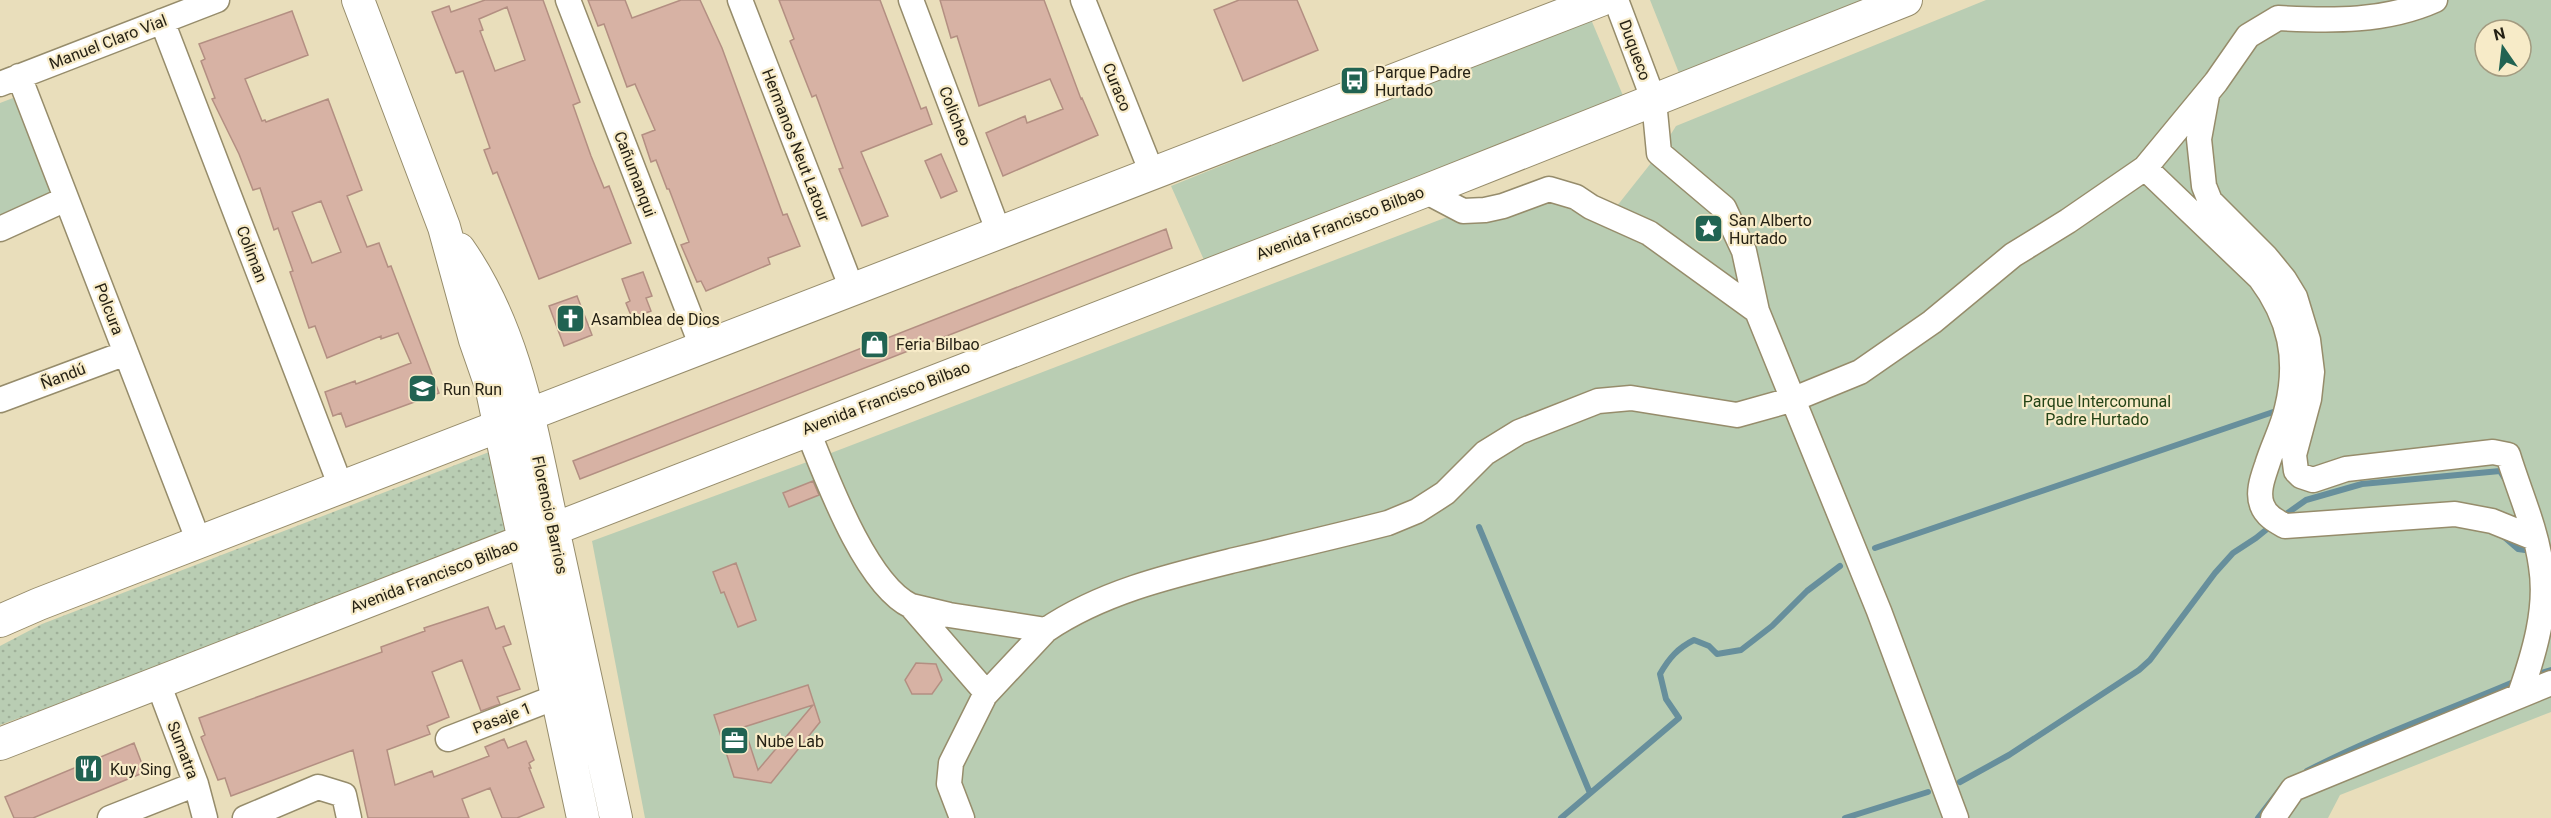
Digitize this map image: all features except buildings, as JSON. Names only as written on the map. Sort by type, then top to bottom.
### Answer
[{"type":"main road","name":"Florencio Barrios","points":[[358,0],[444,227],[481,283],[515,364],[515,420],[524,541],[556,697],[577,816]]},
{"type":"main road","points":[[0,621],[1601,0]]},
{"type":"main road","name":"Avenida Francisco Bilbao","points":[[0,744],[1425,190],[1906,0]]},
{"type":"main road","name":"Florencio Barrios","points":[[515,420],[553,529],[616,818]]},
{"type":"street","name":"Manuel Claro Vial","points":[[9,80],[217,0]]},
{"type":"street","name":"Cañumanqui","points":[[568,0],[702,347]]},
{"type":"street","name":"Hermanos Neut Latour","points":[[740,0],[852,289]]},
{"type":"street","name":"Colicheo","points":[[910,0],[999,232]]},
{"type":"street","name":"Curaco","points":[[1083,0],[1152,174]]},
{"type":"street","name":"Duqueco","points":[[1616,0],[1654,100],[1659,153],[1724,208],[1744,251],[1757,311],[1876,602],[1956,818]]},
{"type":"street","points":[[962,818],[949,784],[951,763],[985,695],[1046,630],[1071,613],[1170,577],[1398,519],[1417,511],[1445,493],[1485,453],[1519,432],[1598,401],[1631,398],[1737,415],[1794,399],[1868,368],[1932,322],[2013,255],[2068,221],[2145,168],[2208,92],[2248,36],[2272,20],[2278,18],[2354,20],[2413,8],[2435,0]]},
{"type":"street","name":"Coliman","points":[[162,21],[341,487]]},
{"type":"street","name":"Polcura","points":[[9,80],[66,200],[199,542]]},
{"type":"street","points":[[2208,92],[2199,139],[2204,186],[2210,201],[2284,279],[2295,297],[2308,340],[2313,372],[2309,399],[2294,454],[2296,471],[2301,476],[2313,480],[2346,469],[2401,461],[2493,452],[2508,455],[2542,567],[2541,606],[2536,644],[2524,683]]},
{"type":"street","points":[[2145,168],[2260,278],[2276,298],[2284,319],[2293,359],[2291,384],[2287,409],[2260,490],[2262,505],[2270,517],[2285,526],[2455,514],[2492,521],[2534,538]]},
{"type":"street","points":[[1425,190],[1463,212],[1503,206],[1549,189],[1576,197],[1591,207],[1649,233],[1757,311]]},
{"type":"street","points":[[0,229],[66,200]]},
{"type":"street","name":"Ñandú","points":[[0,400],[126,353]]},
{"type":"street","points":[[807,429],[837,501],[864,554],[901,601],[911,606],[949,615],[1046,630]]},
{"type":"street","points":[[911,606],[983,688],[985,695]]},
{"type":"street","name":"Sumatra","points":[[158,682],[196,784],[205,818]]},
{"type":"street","points":[[2279,814],[2293,789],[2524,683],[2551,683]]},
{"type":"street","name":"Pasaje 1","points":[[448,739],[556,697]]},
{"type":"street","points":[[110,818],[196,784]]},
{"type":"street","points":[[245,818],[318,787],[344,795],[349,818]]},
{"type":"green space","points":[[1650,0],[1876,0],[1681,78]]},
{"type":"green space","name":"Parque Intercomunal Padre Hurtado","points":[[1986,0],[2551,0],[2551,712],[2340,795],[2328,818],[645,818],[592,541],[818,458],[1455,214],[1549,197],[1609,216],[1659,153],[1676,126]]},
{"type":"green space","points":[[1590,17],[1624,98],[1204,260],[1171,186]]},
{"type":"green space","points":[[13,98],[56,196],[0,222],[0,103]]},
{"type":"green space","points":[[497,449],[514,527],[168,664],[0,725],[0,646],[42,624]]},
{"type":"waterway","points":[[1875,548],[2279,410]]},
{"type":"waterway","points":[[2282,517],[2306,500],[2362,484],[2500,471],[2505,479]]},
{"type":"waterway","points":[[1960,782],[2009,755],[2139,670],[2150,660],[2215,573],[2233,553],[2272,525]]},
{"type":"waterway","points":[[1479,527],[1590,793]]},
{"type":"waterway","points":[[2503,536],[2518,549],[2525,550]]},
{"type":"waterway","points":[[1561,818],[1679,718],[1666,699],[1660,674],[1670,658],[1694,640],[1709,646],[1717,654],[1741,650],[1772,626],[1807,591],[1840,566]]},
{"type":"waterway","points":[[2532,676],[2551,670]]},
{"type":"waterway","points":[[2307,771],[2358,746],[2516,681],[2516,679]]},
{"type":"waterway","points":[[2258,818],[2285,783]]},
{"type":"waterway","points":[[1845,818],[1928,792]]},
{"type":"place","name":"Parque Padre Hurtado","points":[[1354,81]]},
{"type":"place","name":"San Alberto Hurtado","points":[[1708,229]]},
{"type":"place","name":"Asamblea de Dios","points":[[570,319]]},
{"type":"place","name":"Feria Bilbao","points":[[875,344]]},
{"type":"place","name":"Run Run","points":[[422,389]]},
{"type":"place","name":"Nube Lab","points":[[735,741]]},
{"type":"place","name":"Kuy Sing","points":[[89,769]]}]
